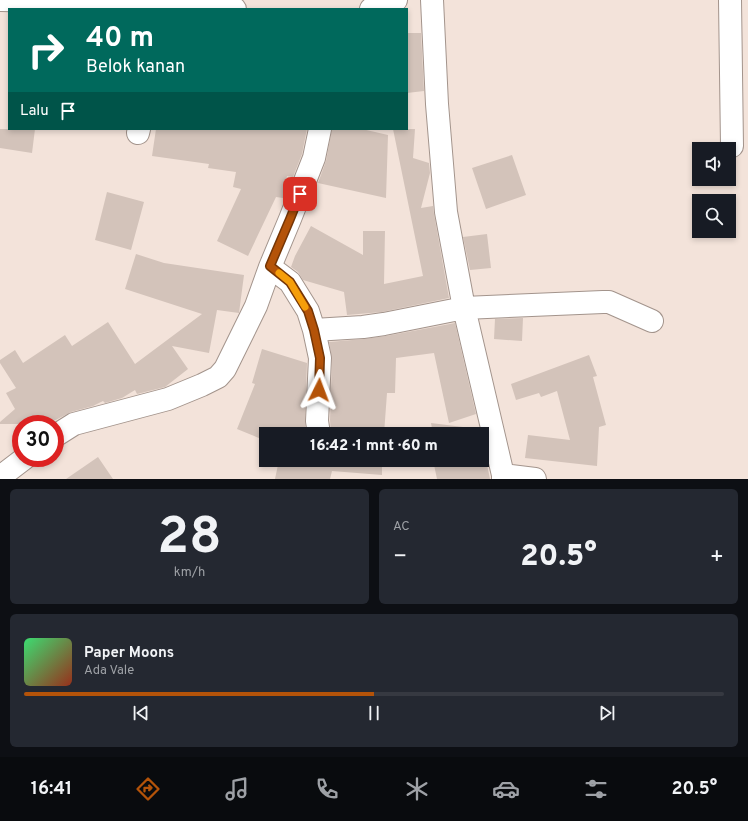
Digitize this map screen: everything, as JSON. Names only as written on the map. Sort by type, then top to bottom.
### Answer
[{"type":"street","points":[[1,0],[214,8]]},
{"type":"street","points":[[374,8],[396,0]]},
{"type":"street","points":[[432,0],[437,104],[446,212],[464,308],[503,477],[535,479]]},
{"type":"street","points":[[730,0],[732,142]]},
{"type":"street","points":[[64,430],[74,424],[168,398],[218,377],[225,368],[256,306],[270,266],[314,158],[320,130]]},
{"type":"street","points":[[270,266],[290,282],[308,311],[314,330],[320,358],[318,427]]},
{"type":"street","points":[[314,330],[384,324],[464,308],[606,302],[652,321]]},
{"type":"street","points":[[0,477],[13,467]]},
{"type":"building","points":[[408,33],[421,33],[424,91],[408,93]]},
{"type":"building","points":[[0,129],[35,130],[32,153],[0,148]]},
{"type":"building","points":[[415,129],[413,158],[429,163],[430,173],[421,208],[433,206],[449,298],[382,312],[347,315],[344,292],[303,280],[298,272],[291,267],[295,256],[311,226],[363,255],[363,231],[385,231],[384,284],[423,276],[393,130]]},
{"type":"building","points":[[156,130],[307,130],[302,154],[293,177],[287,176],[283,198],[276,197],[248,256],[217,241],[241,189],[233,187],[236,172],[208,168],[209,164],[152,156]]},
{"type":"building","points":[[332,130],[366,130],[388,135],[386,198],[318,183],[326,161]]},
{"type":"building","points":[[512,155],[526,195],[486,209],[472,168]]},
{"type":"building","points":[[107,192],[144,202],[131,250],[95,240]]},
{"type":"building","points":[[487,234],[491,268],[470,270],[463,237]]},
{"type":"building","points":[[136,254],[164,263],[244,275],[239,313],[217,310],[209,353],[172,346],[188,369],[165,387],[137,394],[135,390],[122,398],[105,403],[103,401],[64,416],[12,415],[12,424],[0,424],[0,422],[15,409],[6,393],[16,388],[0,363],[0,360],[15,350],[23,363],[65,335],[72,346],[108,322],[135,364],[202,314],[125,289]]},
{"type":"building","points":[[523,318],[522,341],[494,339],[495,319]]},
{"type":"building","points":[[455,323],[476,414],[449,423],[434,353],[396,358],[395,393],[387,393],[385,427],[330,427],[332,359],[329,342],[386,336]]},
{"type":"building","points":[[262,349],[307,363],[306,427],[259,427],[259,438],[237,429],[255,384],[252,383]]},
{"type":"building","points":[[589,355],[597,376],[593,377],[606,425],[599,427],[597,466],[525,458],[528,435],[570,440],[557,391],[541,397],[539,393],[516,400],[511,384]]},
{"type":"building","points":[[431,423],[463,427],[432,427]]},
{"type":"building","points":[[98,457],[113,479],[66,479]]},
{"type":"building","points":[[278,467],[382,467],[382,475],[332,471],[330,479],[275,479]]},
{"type":"building","points":[[434,467],[488,467],[490,479],[437,479]]},
{"type":"slow traffic","points":[[279,273],[290,282],[305,307]]},
{"type":"route","points":[[300,194],[270,266],[290,282],[308,311],[320,358],[319,390]]}]
